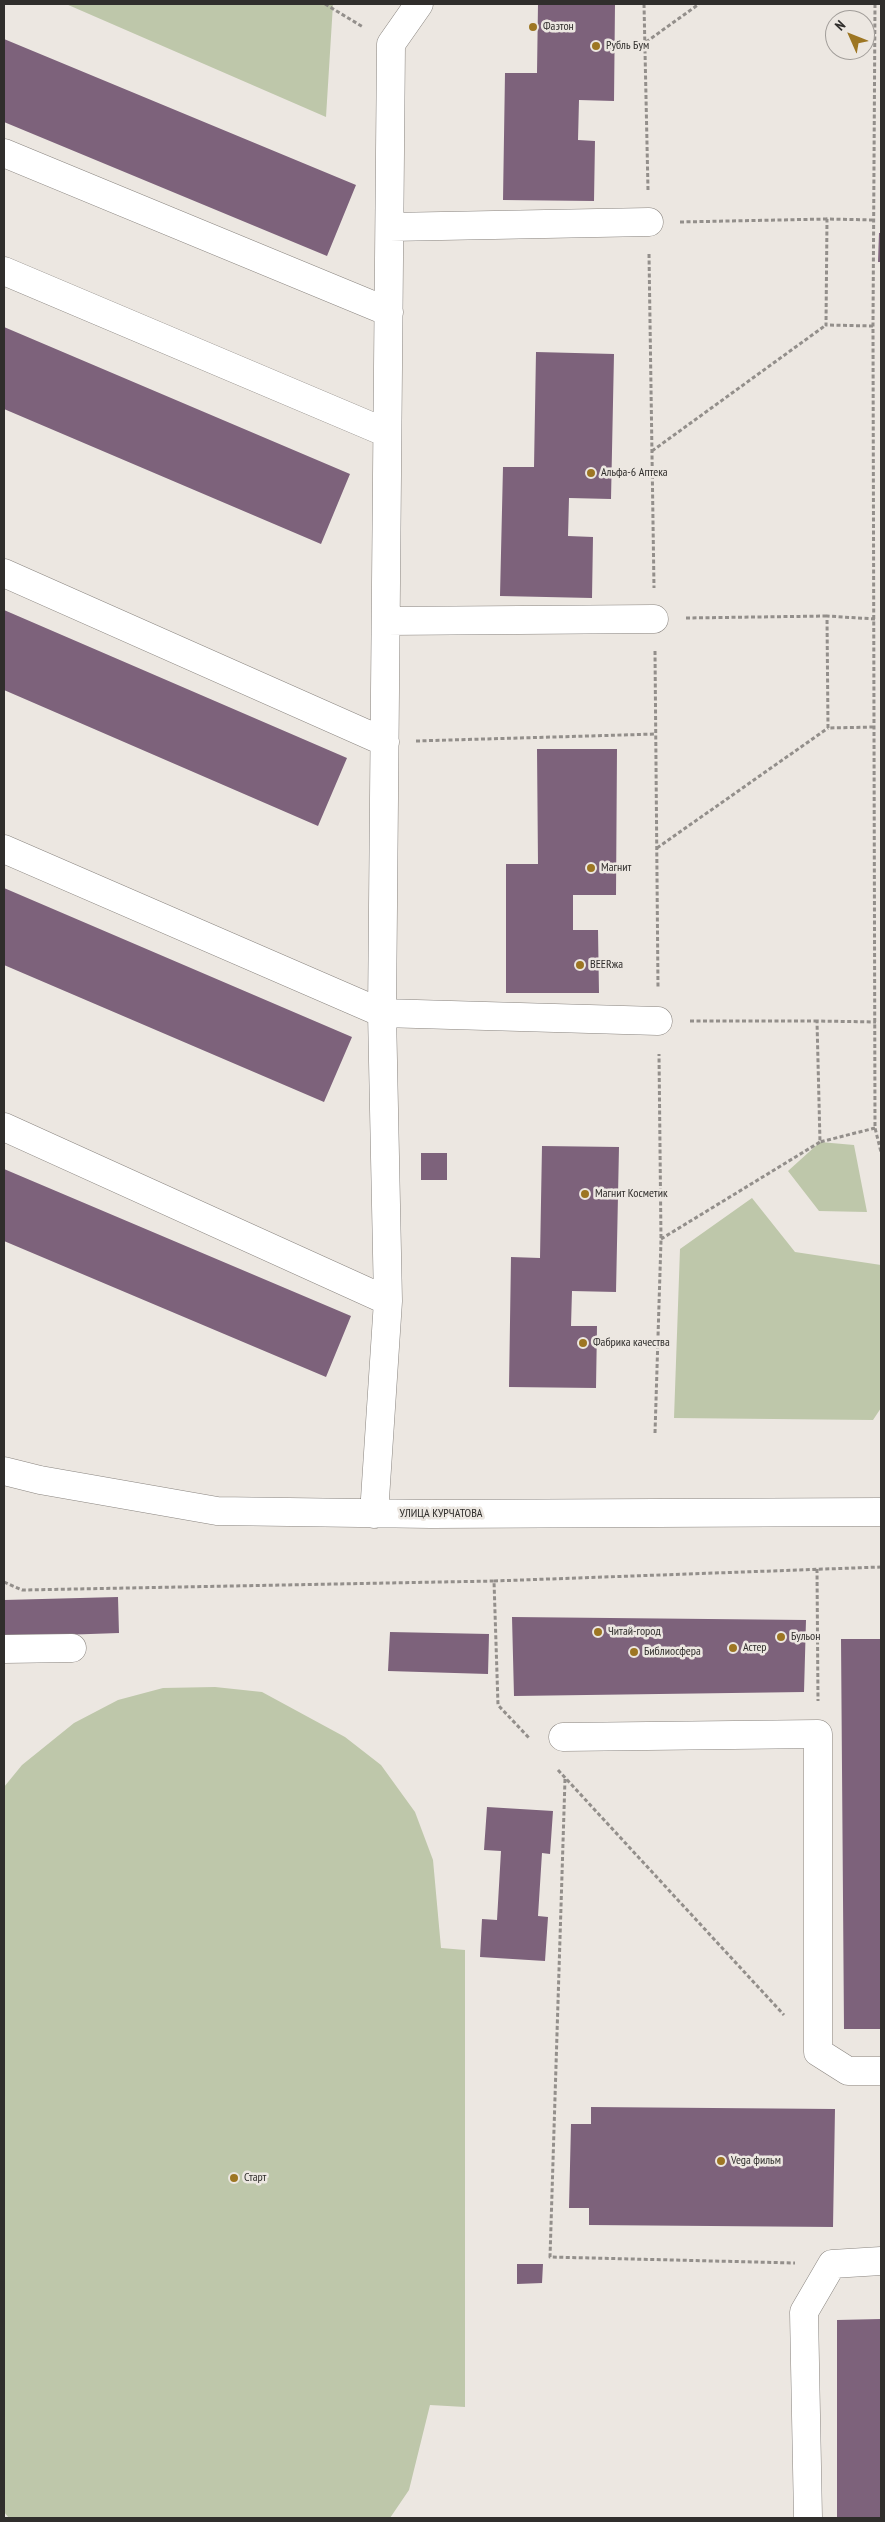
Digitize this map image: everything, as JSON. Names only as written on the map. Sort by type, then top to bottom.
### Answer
[{"type":"street","points":[[374,1514],[388,1301],[382,1013],[391,44],[419,4]]},
{"type":"street","points":[[4,153],[388,312]]},
{"type":"street","points":[[390,227],[649,222]]},
{"type":"street","points":[[4,271],[387,433]]},
{"type":"street","points":[[4,573],[385,742]]},
{"type":"street","points":[[386,621],[654,619]]},
{"type":"street","points":[[4,849],[382,1013],[658,1021]]},
{"type":"street","points":[[4,1127],[388,1301]]},
{"type":"street","name":"УЛИЦА КУРЧАТОВА","points":[[4,1471],[40,1480],[217,1511],[374,1514],[881,1512]]},
{"type":"street","points":[[4,1649],[72,1648]]},
{"type":"street","points":[[563,1737],[818,1734],[818,2052],[848,2071],[881,2071]]},
{"type":"street","points":[[808,2518],[804,2312],[832,2264],[881,2261]]},
{"type":"path","points":[[325,4],[391,44]]},
{"type":"path","points":[[644,4],[649,222],[661,1240],[655,1433]]},
{"type":"path","points":[[646,42],[699,4]]},
{"type":"path","points":[[875,4],[873,326],[875,1128],[881,1152]]},
{"type":"path","points":[[826,326],[827,219]]},
{"type":"path","points":[[649,222],[874,220]]},
{"type":"path","points":[[652,451],[826,326],[873,326]]},
{"type":"path","points":[[654,619],[828,616],[875,619]]},
{"type":"path","points":[[828,616],[828,728]]},
{"type":"path","points":[[657,848],[828,728],[875,727]]},
{"type":"path","points":[[385,742],[656,734]]},
{"type":"path","points":[[658,1021],[876,1022]]},
{"type":"path","points":[[817,1021],[820,1142]]},
{"type":"path","points":[[661,1240],[820,1142],[875,1128]]},
{"type":"path","points":[[4,1582],[22,1590],[494,1581],[881,1567]]},
{"type":"path","points":[[817,1569],[818,1734]]},
{"type":"path","points":[[494,1581],[498,1706],[532,1742]]},
{"type":"path","points":[[552,1763],[785,2016]]},
{"type":"path","points":[[565,1778],[550,2258],[832,2264]]},
{"type":"green space","points":[[66,4],[333,4],[326,117]]},
{"type":"green space","points":[[820,1142],[854,1145],[867,1212],[819,1211],[788,1171]]},
{"type":"green space","points":[[752,1198],[795,1252],[881,1265],[881,1408],[873,1420],[674,1418],[680,1249]]},
{"type":"green space","name":"Старт","points":[[215,1687],[262,1692],[345,1737],[381,1765],[415,1812],[433,1860],[441,1948],[465,1950],[465,2407],[430,2405],[409,2490],[390,2518],[9,2518],[4,2512],[4,1787],[22,1765],[74,1723],[118,1700],[163,1688]]},
{"type":"building","points":[[538,4],[615,4],[614,101],[579,100],[578,140],[595,141],[594,201],[503,200],[505,73],[537,73]]},
{"type":"building","points":[[4,39],[356,185],[327,256],[4,122]]},
{"type":"building","points":[[879,233],[881,233],[881,262],[878,262]]},
{"type":"building","points":[[4,327],[350,474],[321,544],[4,409]]},
{"type":"building","points":[[536,352],[614,354],[611,499],[569,498],[568,536],[593,537],[592,598],[500,596],[503,467],[534,467]]},
{"type":"building","points":[[4,610],[347,758],[318,826],[4,690]]},
{"type":"building","points":[[537,749],[617,749],[616,895],[573,895],[573,930],[598,930],[599,993],[506,993],[506,864],[538,864]]},
{"type":"building","points":[[4,888],[352,1037],[324,1102],[4,965]]},
{"type":"building","points":[[542,1146],[619,1147],[616,1292],[572,1291],[571,1326],[597,1326],[596,1388],[509,1387],[511,1257],[540,1258]]},
{"type":"building","points":[[421,1153],[447,1153],[447,1180],[421,1180]]},
{"type":"building","points":[[4,1169],[351,1316],[326,1377],[4,1241]]},
{"type":"building","points":[[118,1597],[119,1633],[4,1637],[4,1600]]},
{"type":"building","points":[[512,1617],[806,1620],[804,1692],[514,1696]]},
{"type":"building","points":[[390,1632],[489,1634],[488,1674],[388,1671]]},
{"type":"building","points":[[841,1639],[881,1639],[881,2029],[844,2029]]},
{"type":"building","points":[[487,1807],[553,1811],[550,1854],[542,1853],[538,1916],[548,1917],[545,1961],[480,1957],[482,1919],[497,1920],[501,1851],[484,1850]]},
{"type":"building","points":[[591,2107],[835,2109],[833,2227],[589,2225],[589,2208],[569,2208],[571,2124],[591,2124]]},
{"type":"building","points":[[517,2264],[543,2264],[542,2283],[517,2284]]},
{"type":"building","points":[[881,2319],[881,2518],[837,2518],[837,2320]]},
{"type":"place","name":"Фаэтон","points":[[533,27]]},
{"type":"place","name":"Рубль Бум","points":[[596,46]]},
{"type":"place","name":"Альфа-6 Аптека","points":[[591,473]]},
{"type":"place","name":"Магнит","points":[[591,868]]},
{"type":"place","name":"BEERжа","points":[[580,965]]},
{"type":"place","name":"Магнит Косметик","points":[[585,1194]]},
{"type":"place","name":"Фабрика качества","points":[[583,1343]]},
{"type":"place","name":"Читай-город","points":[[598,1632]]},
{"type":"place","name":"Бульон","points":[[781,1637]]},
{"type":"place","name":"Астер","points":[[733,1648]]},
{"type":"place","name":"Библиосфера","points":[[634,1652]]},
{"type":"place","name":"Vega фильм","points":[[721,2161]]},
{"type":"place","name":"Старт","points":[[234,2178]]}]
